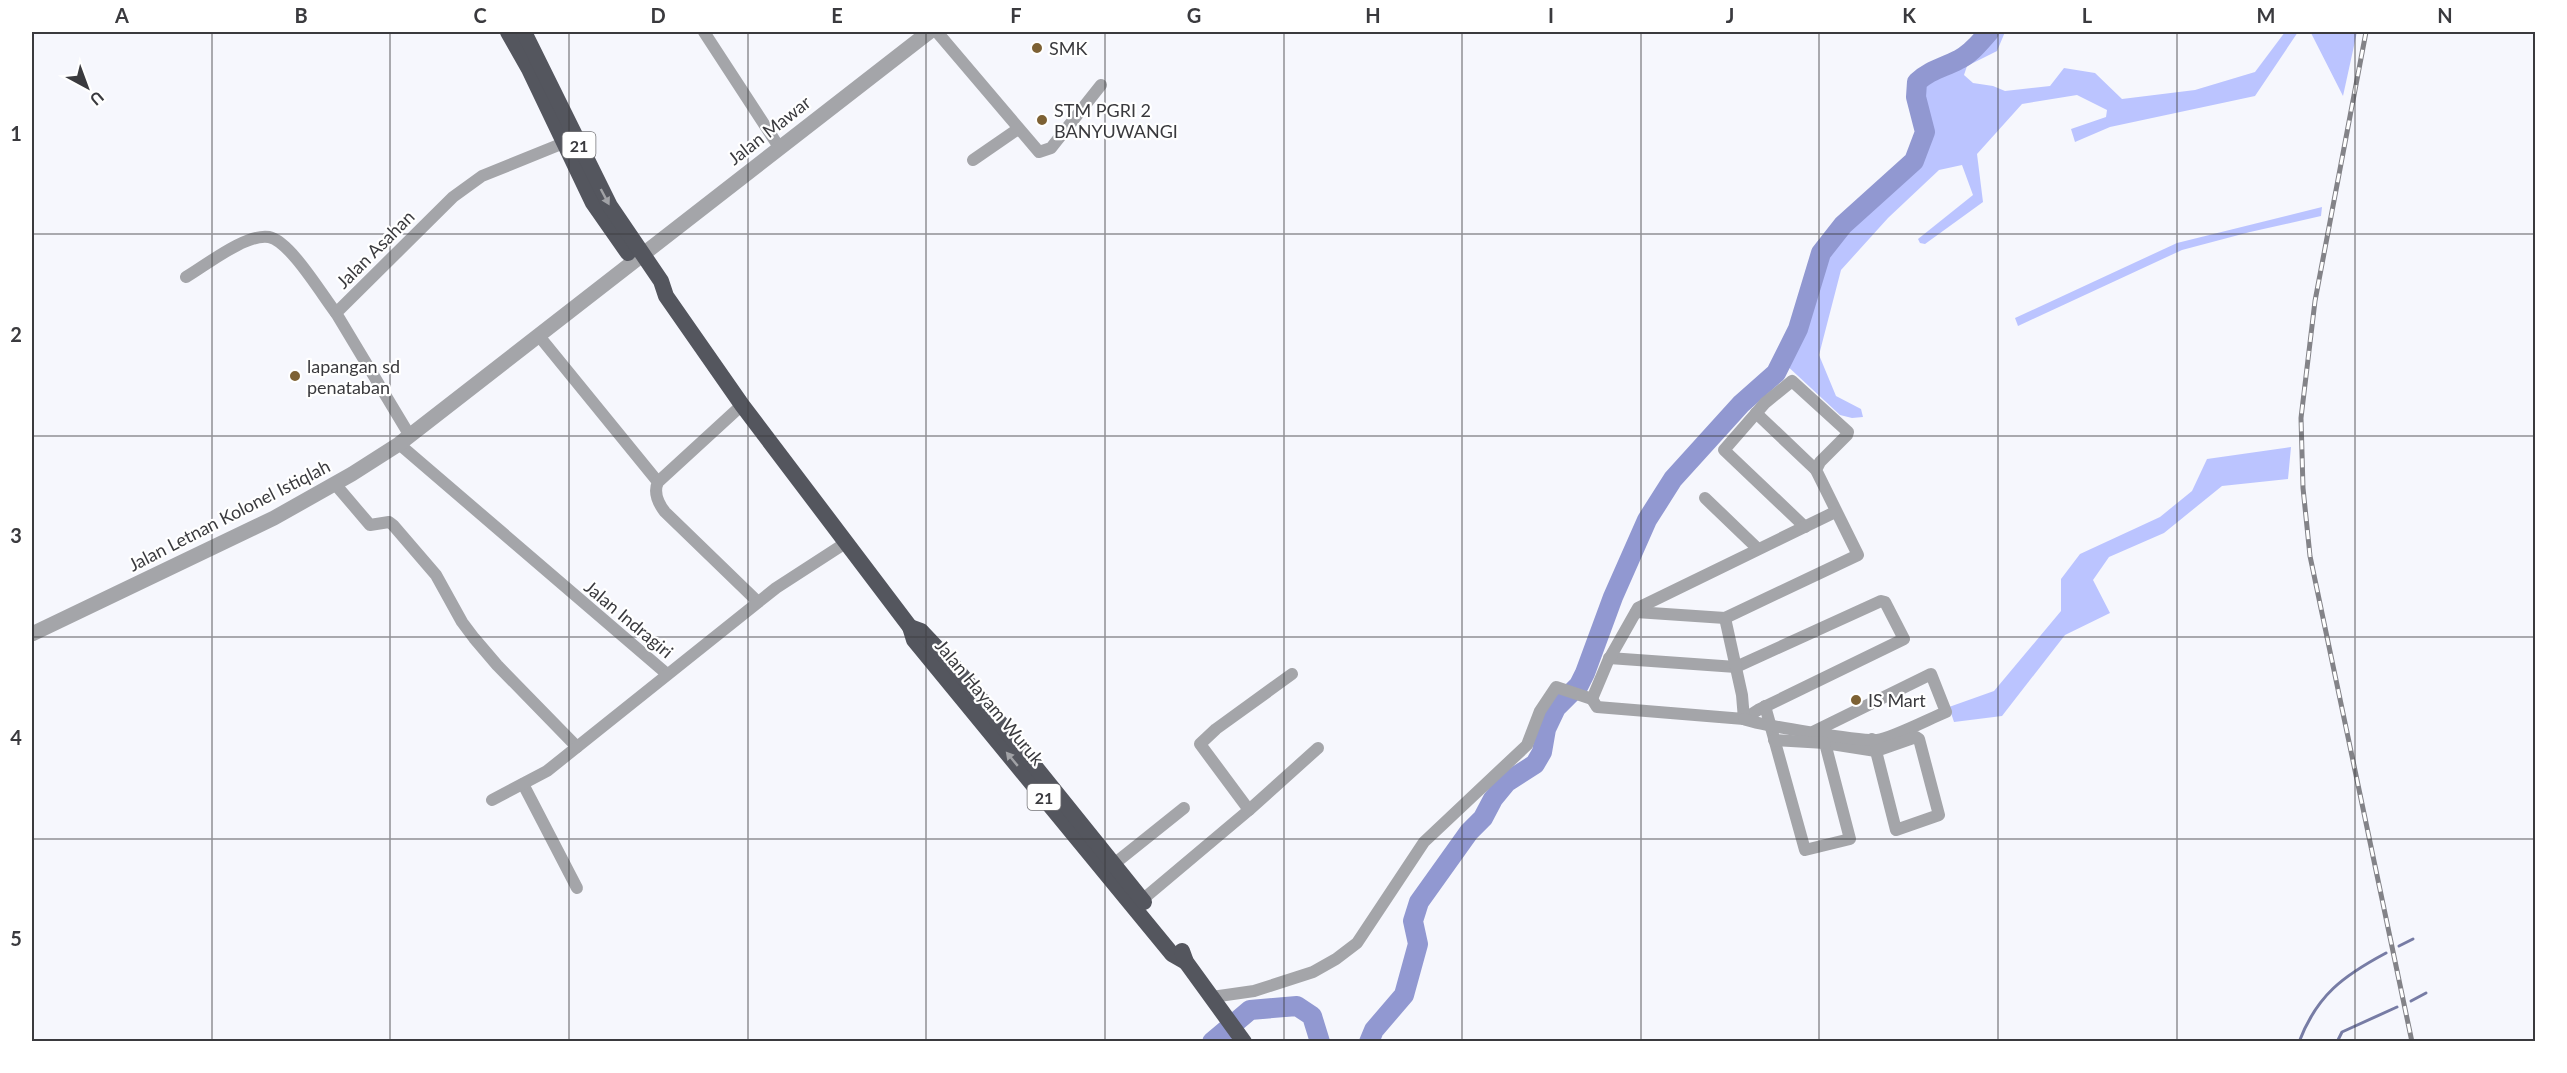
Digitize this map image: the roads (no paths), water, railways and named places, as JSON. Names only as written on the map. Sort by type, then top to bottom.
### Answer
[{"type":"highway","name":"21","points":[[508,32],[638,257]]},
{"type":"highway","name":"21","points":[[524,32],[570,141],[593,203],[617,239],[638,257]]},
{"type":"highway","name":"Jalan Hayam Wuruk","points":[[638,257],[661,280],[666,296],[742,405],[910,627],[914,640],[927,657],[1172,954],[1186,962]]},
{"type":"highway","name":"Jalan Hayam Wuruk","points":[[910,627],[921,631],[955,667],[1114,864],[1179,947],[1186,962],[1244,1041]]},
{"type":"street","points":[[704,32],[779,147]]},
{"type":"street","name":"Jalan Mawar","points":[[638,257],[929,32]]},
{"type":"street","points":[[937,32],[1037,150],[1045,152],[1051,148],[1101,85]]},
{"type":"street","points":[[973,160],[1018,129]]},
{"type":"street","name":"Jalan Asahan","points":[[404,440],[336,313],[453,197],[482,176],[570,141]]},
{"type":"street","points":[[186,277],[253,238],[268,237],[278,241],[291,253],[336,313]]},
{"type":"street","name":"Jalan Letnan Kolonel Istiqlah","points":[[32,634],[274,518],[335,484],[404,440],[638,257]]},
{"type":"street","points":[[539,336],[656,486],[659,503],[758,602]]},
{"type":"street","points":[[1805,527],[1724,450],[1765,403],[1793,381],[1848,432],[1820,462],[1816,470]]},
{"type":"street","points":[[656,486],[742,405]]},
{"type":"street","points":[[1636,612],[1725,618],[1858,555],[1816,470],[1756,412]]},
{"type":"street","name":"Jalan Indragiri","points":[[404,440],[667,674],[776,588],[847,542]]},
{"type":"street","points":[[335,484],[370,525],[374,527],[387,522],[393,525],[436,575],[462,622],[497,666],[577,747]]},
{"type":"street","points":[[1705,498],[1757,548]]},
{"type":"street","points":[[1587,697],[1638,608],[1757,548],[1835,512]]},
{"type":"street","points":[[1610,658],[1736,667],[1881,601],[1885,602],[1904,639],[1765,706],[1744,719]]},
{"type":"street","points":[[1725,618],[1744,719]]},
{"type":"street","points":[[492,800],[547,771],[667,674]]},
{"type":"street","points":[[1249,810],[1200,744],[1216,729],[1292,674]]},
{"type":"street","points":[[1216,1002],[1313,972],[1336,959],[1357,943],[1424,843],[1527,745],[1540,711],[1556,687],[1587,697],[1598,707],[1744,719],[1874,745],[1884,738],[1946,712],[1931,674],[1813,732]]},
{"type":"street","points":[[1765,706],[1805,850],[1850,839],[1825,743]]},
{"type":"street","points":[[1774,740],[1874,745],[1918,738],[1939,815],[1896,830],[1874,745]]},
{"type":"street","points":[[1142,900],[1249,810],[1318,748]]},
{"type":"street","points":[[523,784],[577,888]]},
{"type":"street","points":[[1114,864],[1184,808]]},
{"type":"waterway","points":[[1369,1042],[1374,1030],[1404,995],[1418,944],[1413,921],[1419,902],[1469,832],[1483,818],[1493,799],[1507,782],[1535,764],[1542,752],[1546,729],[1556,708],[1579,685],[1585,673],[1613,597],[1647,520],[1673,479],[1741,404],[1776,373],[1798,329],[1821,253],[1843,225],[1914,161],[1925,132],[1916,97],[1917,82],[1931,72],[1967,54],[1989,32]]},
{"type":"waterway","points":[[2399,946],[2413,939]]},
{"type":"waterway","points":[[2299,1042],[2314,1012],[2333,988],[2386,953]]},
{"type":"waterway","points":[[2411,1001],[2426,993]]},
{"type":"waterway","points":[[1212,1042],[1250,1010],[1297,1006],[1312,1016],[1320,1042]]},
{"type":"waterway","points":[[2337,1042],[2342,1032],[2397,1007]]},
{"type":"railway","points":[[2366,32],[2315,301],[2301,418],[2303,488],[2310,556],[2412,1042]]},
{"type":"place","name":"SMK","points":[[1037,48]]},
{"type":"place","name":"STM PGRI 2 BANYUWANGI","points":[[1042,120]]},
{"type":"place","name":"lapangan sd penataban","points":[[295,376]]},
{"type":"place","name":"IS Mart","points":[[1856,700]]}]
